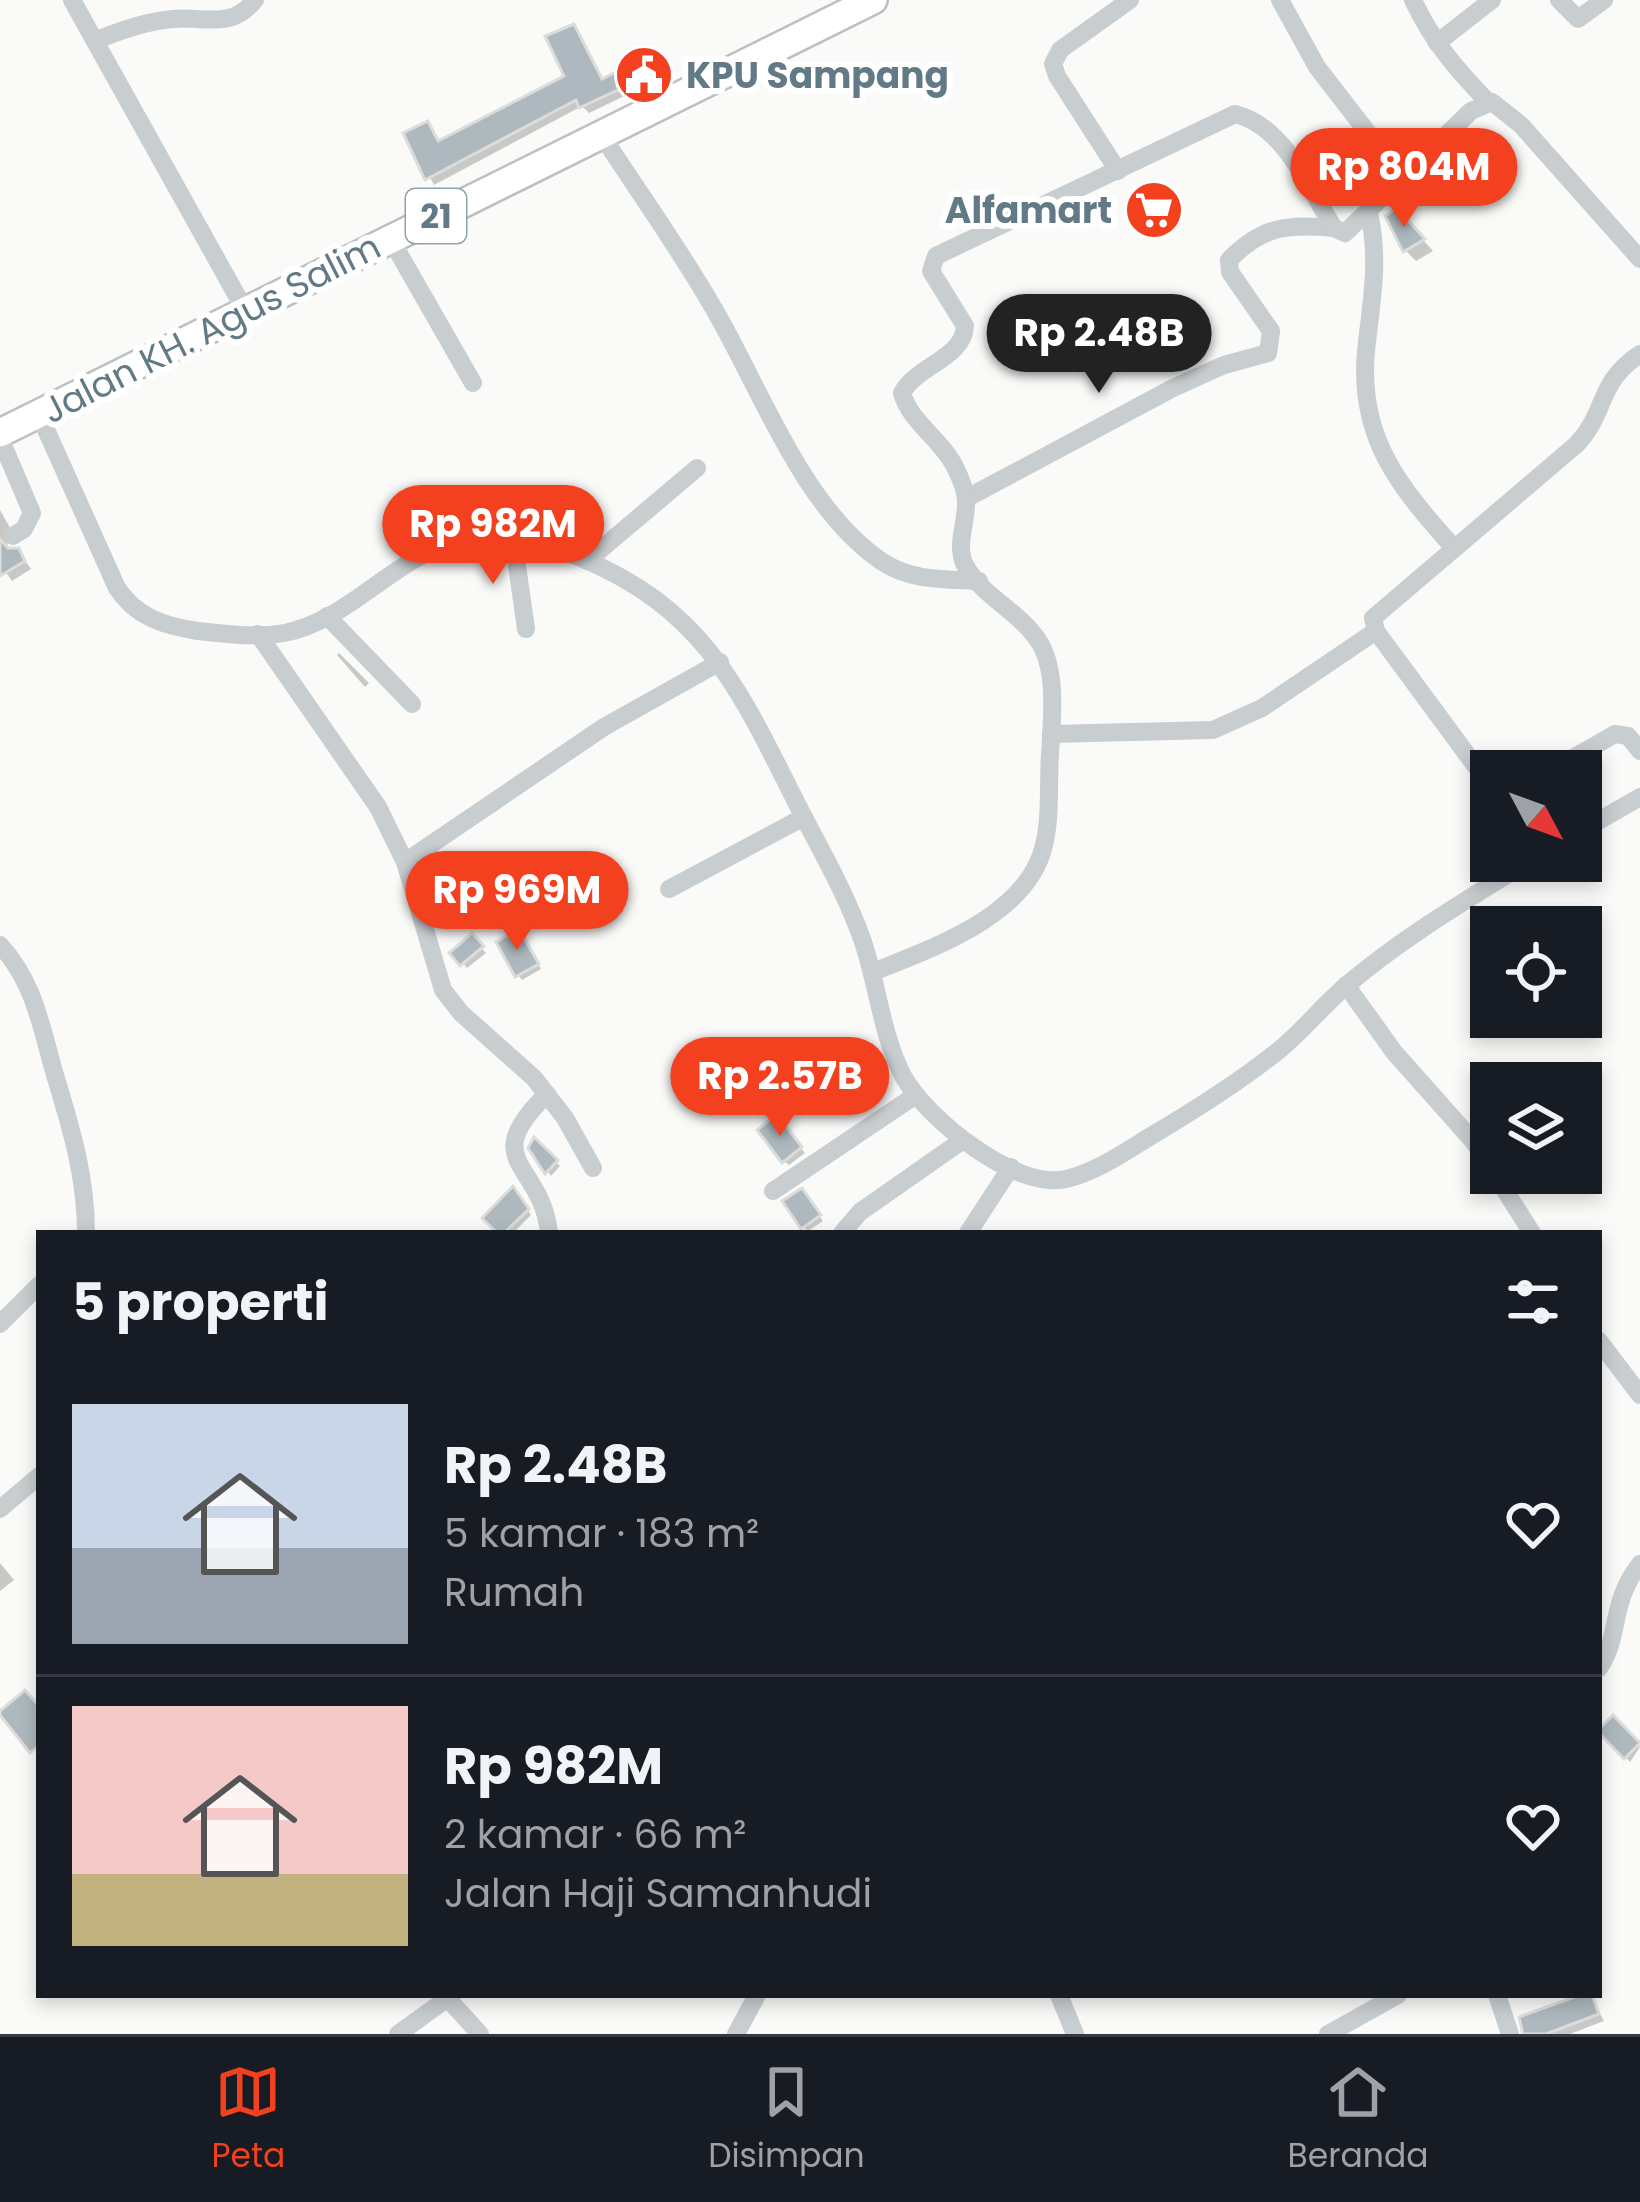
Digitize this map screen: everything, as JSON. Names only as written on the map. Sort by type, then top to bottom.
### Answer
[{"type":"highway","name":"Jalan KH. Agus Salim","points":[[0,435],[873,0]]},
{"type":"street","points":[[73,0],[246,312]]},
{"type":"street","points":[[96,40],[171,19],[226,22],[255,0]]},
{"type":"street","points":[[1118,171],[1054,64],[1060,50],[1130,0]]},
{"type":"street","points":[[1280,0],[1318,67],[1402,177]]},
{"type":"street","points":[[1414,0],[1436,44],[1488,102],[1521,125],[1640,259]]},
{"type":"street","points":[[1436,44],[1492,0]]},
{"type":"street","points":[[1559,0],[1578,20],[1604,0]]},
{"type":"street","points":[[967,498],[1173,388],[1224,365],[1268,353],[1271,331],[1230,272],[1229,260],[1251,242],[1285,225],[1345,233],[1471,111],[1488,102]]},
{"type":"street","points":[[873,972],[987,921],[1030,874],[1046,838],[1051,734],[1049,674],[1042,647],[1018,615],[965,566],[967,498],[950,458],[904,402],[902,393],[910,380],[960,344],[965,333],[933,275],[931,262],[940,253],[1228,115],[1244,116],[1279,141],[1334,228]]},
{"type":"street","points":[[603,137],[716,313],[782,437],[835,516],[862,547],[904,574],[979,581]]},
{"type":"street","points":[[1369,213],[1376,242],[1366,355],[1370,422],[1392,473],[1454,547]]},
{"type":"street","points":[[390,238],[472,382]]},
{"type":"street","points":[[1470,759],[1376,631],[1377,611],[1577,444],[1615,373],[1640,354]]},
{"type":"street","points":[[39,414],[100,553],[129,606],[144,616],[189,629],[281,633],[327,616],[412,559],[481,536],[513,537],[587,561],[669,609],[720,662],[754,717],[846,898],[873,972],[885,1032],[916,1095],[963,1140],[1011,1167],[1054,1180],[1068,1179],[1118,1156],[1244,1076],[1282,1047],[1346,985],[1495,882]]},
{"type":"street","points":[[0,435],[32,513],[14,536]]},
{"type":"street","points":[[587,561],[697,468]]},
{"type":"street","points":[[513,537],[526,629]]},
{"type":"street","points":[[327,616],[412,704]]},
{"type":"street","points":[[1051,734],[1213,730],[1262,708],[1376,631]]},
{"type":"street","points":[[257,634],[378,807],[405,862],[443,990],[547,1094],[593,1168]]},
{"type":"street","points":[[405,862],[604,727],[720,662]]},
{"type":"street","points":[[1587,750],[1615,734],[1628,736],[1640,751]]},
{"type":"street","points":[[1602,819],[1640,797]]},
{"type":"street","points":[[669,889],[804,818]]},
{"type":"street","points":[[0,945],[26,980],[44,1021],[82,1170],[86,1230]]},
{"type":"street","points":[[1346,985],[1394,1052],[1470,1138]]},
{"type":"street","points":[[547,1094],[516,1129],[512,1144],[513,1155],[541,1198],[548,1230]]},
{"type":"street","points":[[773,1191],[916,1095]]},
{"type":"street","points":[[845,1230],[860,1212],[963,1140]]},
{"type":"street","points":[[970,1230],[1011,1167]]},
{"type":"street","points":[[1507,1194],[1530,1230]]},
{"type":"street","points":[[0,1324],[36,1288]]},
{"type":"street","points":[[1602,1345],[1640,1395]]},
{"type":"street","points":[[0,1509],[36,1479]]},
{"type":"street","points":[[1602,1662],[1623,1588],[1640,1564]]},
{"type":"street","points":[[398,2034],[450,1998]]},
{"type":"street","points":[[452,1998],[480,2034]]},
{"type":"street","points":[[736,2034],[755,1998]]},
{"type":"street","points":[[1060,1998],[1075,2034]]},
{"type":"street","points":[[1328,2034],[1393,1998]]},
{"type":"street","points":[[1498,1998],[1510,2034]]},
{"type":"building","points":[[574,24],[602,79],[649,55],[663,83],[639,95],[633,83],[579,108],[576,100],[425,180],[403,133],[428,121],[438,141],[564,76],[545,36]]},
{"type":"building","points":[[1397,208],[1425,239],[1403,252],[1385,216]]},
{"type":"building","points":[[0,539],[8,548],[19,548],[25,561],[0,576]]},
{"type":"building","points":[[519,929],[539,964],[515,977],[496,942]]},
{"type":"building","points":[[472,933],[484,946],[460,966],[449,953]]},
{"type":"building","points":[[777,1114],[802,1147],[782,1163],[757,1130]]},
{"type":"building","points":[[534,1137],[558,1160],[545,1174],[528,1148]]},
{"type":"building","points":[[513,1186],[529,1209],[507,1230],[494,1230],[482,1218]]},
{"type":"building","points":[[802,1188],[821,1215],[801,1229],[782,1201]]},
{"type":"building","points":[[25,1690],[36,1703],[36,1748],[30,1753],[0,1711]]},
{"type":"building","points":[[1613,1715],[1640,1743],[1624,1759],[1602,1736],[1602,1726]]},
{"type":"building","points":[[1572,1998],[1593,1998],[1599,2014],[1546,2034],[1523,2034],[1519,2017]]},
{"type":"place","name":"KPU Sampang","points":[[644,75]]},
{"type":"place","name":"Alfamart","points":[[1154,210]]}]
